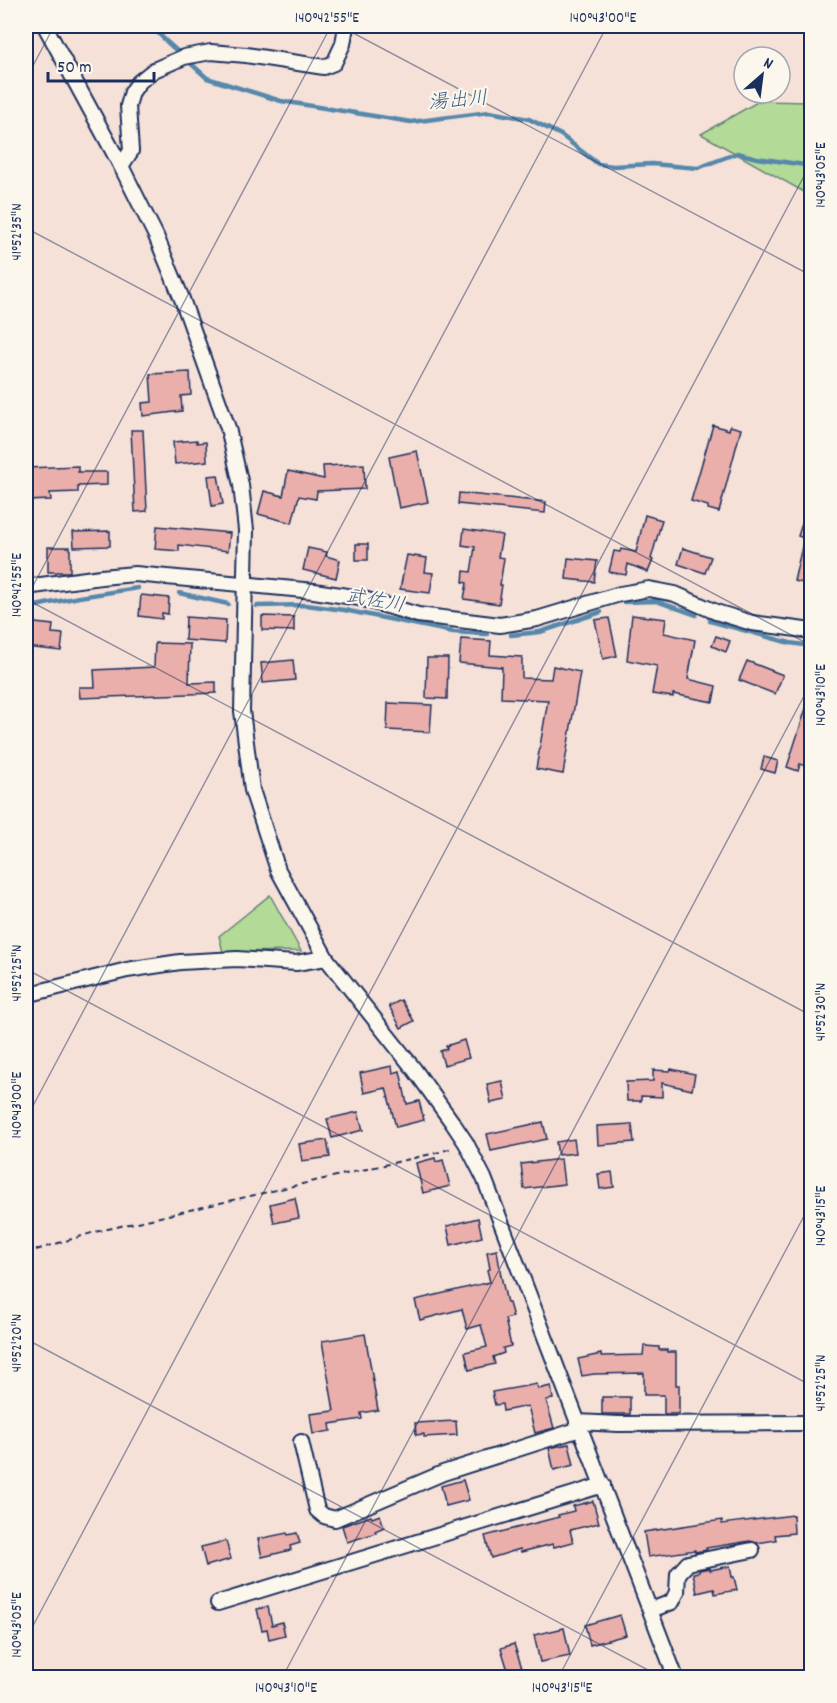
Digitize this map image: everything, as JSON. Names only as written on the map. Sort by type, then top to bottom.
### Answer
[{"type":"street","points":[[45,26],[156,236],[182,299],[228,428],[241,485],[246,530],[242,711],[252,790],[278,870],[326,958],[414,1069],[466,1143],[484,1178],[676,1677]]},
{"type":"street","points":[[121,166],[131,151],[128,106],[132,92],[139,82],[154,70],[184,57],[211,52],[324,67],[334,63],[344,44],[346,26]]},
{"type":"street","points":[[26,587],[135,574],[314,591],[418,615],[500,625],[537,619],[620,594],[649,589],[675,594],[716,612],[752,623],[812,631]]},
{"type":"street","points":[[26,995],[127,970],[180,962],[237,959],[296,963],[326,958]]},
{"type":"street","points":[[301,1442],[318,1510],[324,1516],[335,1519],[443,1473],[579,1425],[812,1423]]},
{"type":"street","points":[[218,1603],[603,1485]]},
{"type":"street","points":[[651,1610],[672,1602],[677,1592],[678,1574],[688,1563],[752,1550]]},
{"type":"path","points":[[26,1253],[95,1232],[418,1158],[466,1143]]},
{"type":"green space","points":[[792,102],[811,102],[811,196],[701,134],[752,105],[792,105]]},
{"type":"green space","points":[[270,895],[301,951],[223,952],[219,936]]},
{"type":"building","points":[[190,372],[191,395],[181,396],[182,411],[143,416],[142,403],[152,402],[150,374]]},
{"type":"building","points":[[713,425],[729,430],[730,426],[741,429],[719,512],[691,501]]},
{"type":"building","points":[[131,430],[143,430],[147,511],[135,512]]},
{"type":"building","points":[[197,440],[197,443],[206,442],[207,461],[175,464],[173,442]]},
{"type":"building","points":[[417,451],[428,502],[399,508],[389,457]]},
{"type":"building","points":[[364,464],[365,489],[317,491],[316,499],[299,496],[292,523],[258,514],[264,491],[283,496],[288,471],[324,479],[323,466]]},
{"type":"building","points":[[78,466],[78,472],[107,472],[107,485],[78,486],[78,492],[50,493],[51,500],[26,501],[26,468]]},
{"type":"building","points":[[218,475],[223,504],[212,506],[208,476]]},
{"type":"building","points":[[459,493],[546,502],[545,513],[458,504]]},
{"type":"building","points":[[809,502],[812,503],[812,585],[794,581],[804,538],[798,536]]},
{"type":"building","points":[[645,515],[662,520],[648,572],[628,564],[626,575],[609,572],[614,551],[620,552],[621,549],[636,552]]},
{"type":"building","points":[[157,526],[230,533],[228,551],[179,545],[179,551],[155,549]]},
{"type":"building","points":[[464,529],[502,535],[498,557],[504,558],[499,604],[464,599],[467,583],[463,582],[464,571],[471,572],[475,547],[462,545]]},
{"type":"building","points":[[110,531],[110,546],[74,547],[73,532]]},
{"type":"building","points":[[356,544],[368,544],[368,560],[356,560]]},
{"type":"building","points":[[48,547],[70,547],[70,572],[48,572]]},
{"type":"building","points":[[308,548],[327,552],[326,556],[340,560],[336,578],[303,570]]},
{"type":"building","points":[[683,548],[711,557],[705,573],[678,564]]},
{"type":"building","points":[[407,555],[427,558],[425,572],[433,573],[430,593],[400,589]]},
{"type":"building","points":[[568,558],[597,561],[594,582],[566,579]]},
{"type":"building","points":[[141,595],[169,598],[168,614],[162,613],[162,619],[139,616]]},
{"type":"building","points":[[632,615],[666,619],[664,633],[695,640],[688,679],[716,686],[713,702],[673,694],[673,697],[652,694],[657,666],[627,660]]},
{"type":"building","points":[[262,616],[294,617],[294,631],[262,630]]},
{"type":"building","points":[[186,617],[226,620],[225,643],[185,640]]},
{"type":"building","points":[[609,618],[617,656],[603,659],[595,620]]},
{"type":"building","points":[[26,622],[53,625],[52,633],[63,634],[61,651],[26,647]]},
{"type":"building","points":[[716,636],[730,641],[726,652],[712,646]]},
{"type":"building","points":[[461,639],[491,641],[490,655],[522,657],[522,678],[551,679],[553,666],[580,672],[563,774],[536,769],[548,700],[501,698],[502,667],[459,663]]},
{"type":"building","points":[[155,643],[190,644],[189,683],[216,682],[216,693],[80,698],[79,687],[95,687],[94,670],[154,667]]},
{"type":"building","points":[[427,658],[448,658],[447,699],[426,698]]},
{"type":"building","points":[[293,660],[295,680],[263,683],[261,663]]},
{"type":"building","points":[[747,661],[783,675],[775,694],[739,680]]},
{"type":"building","points":[[809,699],[812,700],[812,768],[800,764],[798,771],[787,767]]},
{"type":"building","points":[[388,703],[432,705],[430,732],[387,730]]},
{"type":"building","points":[[764,757],[778,761],[775,773],[761,769]]},
{"type":"building","points":[[401,1000],[414,1021],[401,1028],[389,1006]]},
{"type":"building","points":[[464,1040],[469,1058],[444,1065],[440,1051],[447,1049],[446,1046]]},
{"type":"building","points":[[392,1066],[393,1073],[400,1071],[407,1104],[419,1101],[424,1120],[396,1127],[386,1088],[364,1093],[360,1073]]},
{"type":"building","points":[[671,1069],[695,1074],[692,1090],[662,1083],[662,1097],[641,1096],[641,1101],[627,1101],[626,1082],[653,1081],[653,1070],[670,1071]]},
{"type":"building","points":[[502,1081],[506,1100],[491,1103],[487,1084]]},
{"type":"building","points":[[358,1112],[363,1130],[332,1138],[327,1119]]},
{"type":"building","points":[[543,1122],[547,1139],[491,1151],[487,1134]]},
{"type":"building","points":[[632,1124],[634,1142],[598,1145],[597,1126]]},
{"type":"building","points":[[574,1139],[576,1153],[558,1155],[556,1142]]},
{"type":"building","points":[[327,1140],[330,1157],[302,1161],[299,1144]]},
{"type":"building","points":[[435,1158],[436,1162],[443,1160],[450,1186],[423,1193],[416,1163]]},
{"type":"building","points":[[561,1159],[564,1184],[524,1189],[521,1164]]},
{"type":"building","points":[[612,1172],[614,1187],[600,1189],[598,1174]]},
{"type":"building","points":[[295,1198],[299,1218],[274,1223],[270,1204]]},
{"type":"building","points":[[478,1218],[482,1237],[451,1245],[447,1226]]},
{"type":"building","points":[[497,1250],[507,1303],[509,1303],[513,1317],[505,1319],[511,1346],[503,1348],[504,1353],[493,1357],[495,1364],[469,1370],[465,1352],[487,1347],[481,1325],[467,1329],[462,1309],[420,1320],[415,1300],[490,1282],[487,1252]]},
{"type":"building","points":[[365,1334],[378,1410],[361,1413],[362,1419],[330,1424],[331,1431],[313,1434],[310,1414],[334,1411],[322,1341]]},
{"type":"building","points":[[644,1346],[676,1352],[679,1414],[664,1414],[664,1395],[644,1395],[644,1373],[582,1376],[578,1359],[601,1354],[601,1356],[643,1355]]},
{"type":"building","points":[[537,1384],[538,1389],[551,1386],[553,1399],[546,1400],[554,1428],[535,1433],[528,1406],[503,1411],[502,1404],[495,1405],[492,1392]]},
{"type":"building","points":[[602,1397],[630,1397],[630,1414],[602,1414]]},
{"type":"building","points":[[456,1421],[457,1435],[424,1437],[424,1434],[416,1435],[415,1423]]},
{"type":"building","points":[[569,1444],[574,1465],[554,1470],[549,1448]]},
{"type":"building","points":[[463,1480],[469,1500],[446,1506],[441,1486]]},
{"type":"building","points":[[593,1501],[599,1523],[570,1530],[573,1542],[554,1547],[553,1544],[521,1552],[520,1549],[491,1558],[485,1536],[559,1517],[558,1515],[574,1511],[573,1506]]},
{"type":"building","points":[[380,1515],[384,1527],[375,1531],[376,1533],[347,1542],[342,1526]]},
{"type":"building","points":[[793,1515],[794,1533],[775,1535],[776,1540],[757,1543],[750,1541],[695,1552],[695,1550],[648,1557],[644,1532],[722,1520],[722,1524]]},
{"type":"building","points":[[287,1533],[288,1535],[297,1533],[300,1543],[290,1546],[291,1550],[262,1557],[258,1539]]},
{"type":"building","points":[[226,1541],[231,1559],[206,1566],[201,1547]]},
{"type":"building","points":[[730,1566],[737,1590],[715,1594],[714,1589],[697,1593],[693,1573],[699,1570]]},
{"type":"building","points":[[268,1607],[272,1625],[282,1622],[285,1635],[269,1639],[267,1629],[262,1630],[257,1609]]},
{"type":"building","points":[[620,1615],[626,1635],[590,1645],[585,1625]]},
{"type":"building","points":[[564,1628],[570,1656],[540,1662],[534,1635]]},
{"type":"building","points":[[514,1644],[525,1677],[510,1677],[501,1648]]},
{"type":"waterway","name":"湯出川","points":[[151,26],[207,78],[281,101],[411,122],[489,112],[529,119],[561,135],[598,164],[613,166],[652,164],[698,168],[737,153],[812,166]]},
{"type":"waterway","name":"武佐川","points":[[26,608],[138,588]]},
{"type":"waterway","name":"武佐川","points":[[179,593],[228,604]]},
{"type":"waterway","name":"武佐川","points":[[624,602],[656,601],[696,615]]},
{"type":"waterway","name":"武佐川","points":[[257,606],[306,605],[344,610],[453,632],[487,634]]},
{"type":"waterway","name":"武佐川","points":[[511,635],[540,632],[601,612]]},
{"type":"waterway","name":"武佐川","points":[[710,621],[790,643],[812,646]]}]
